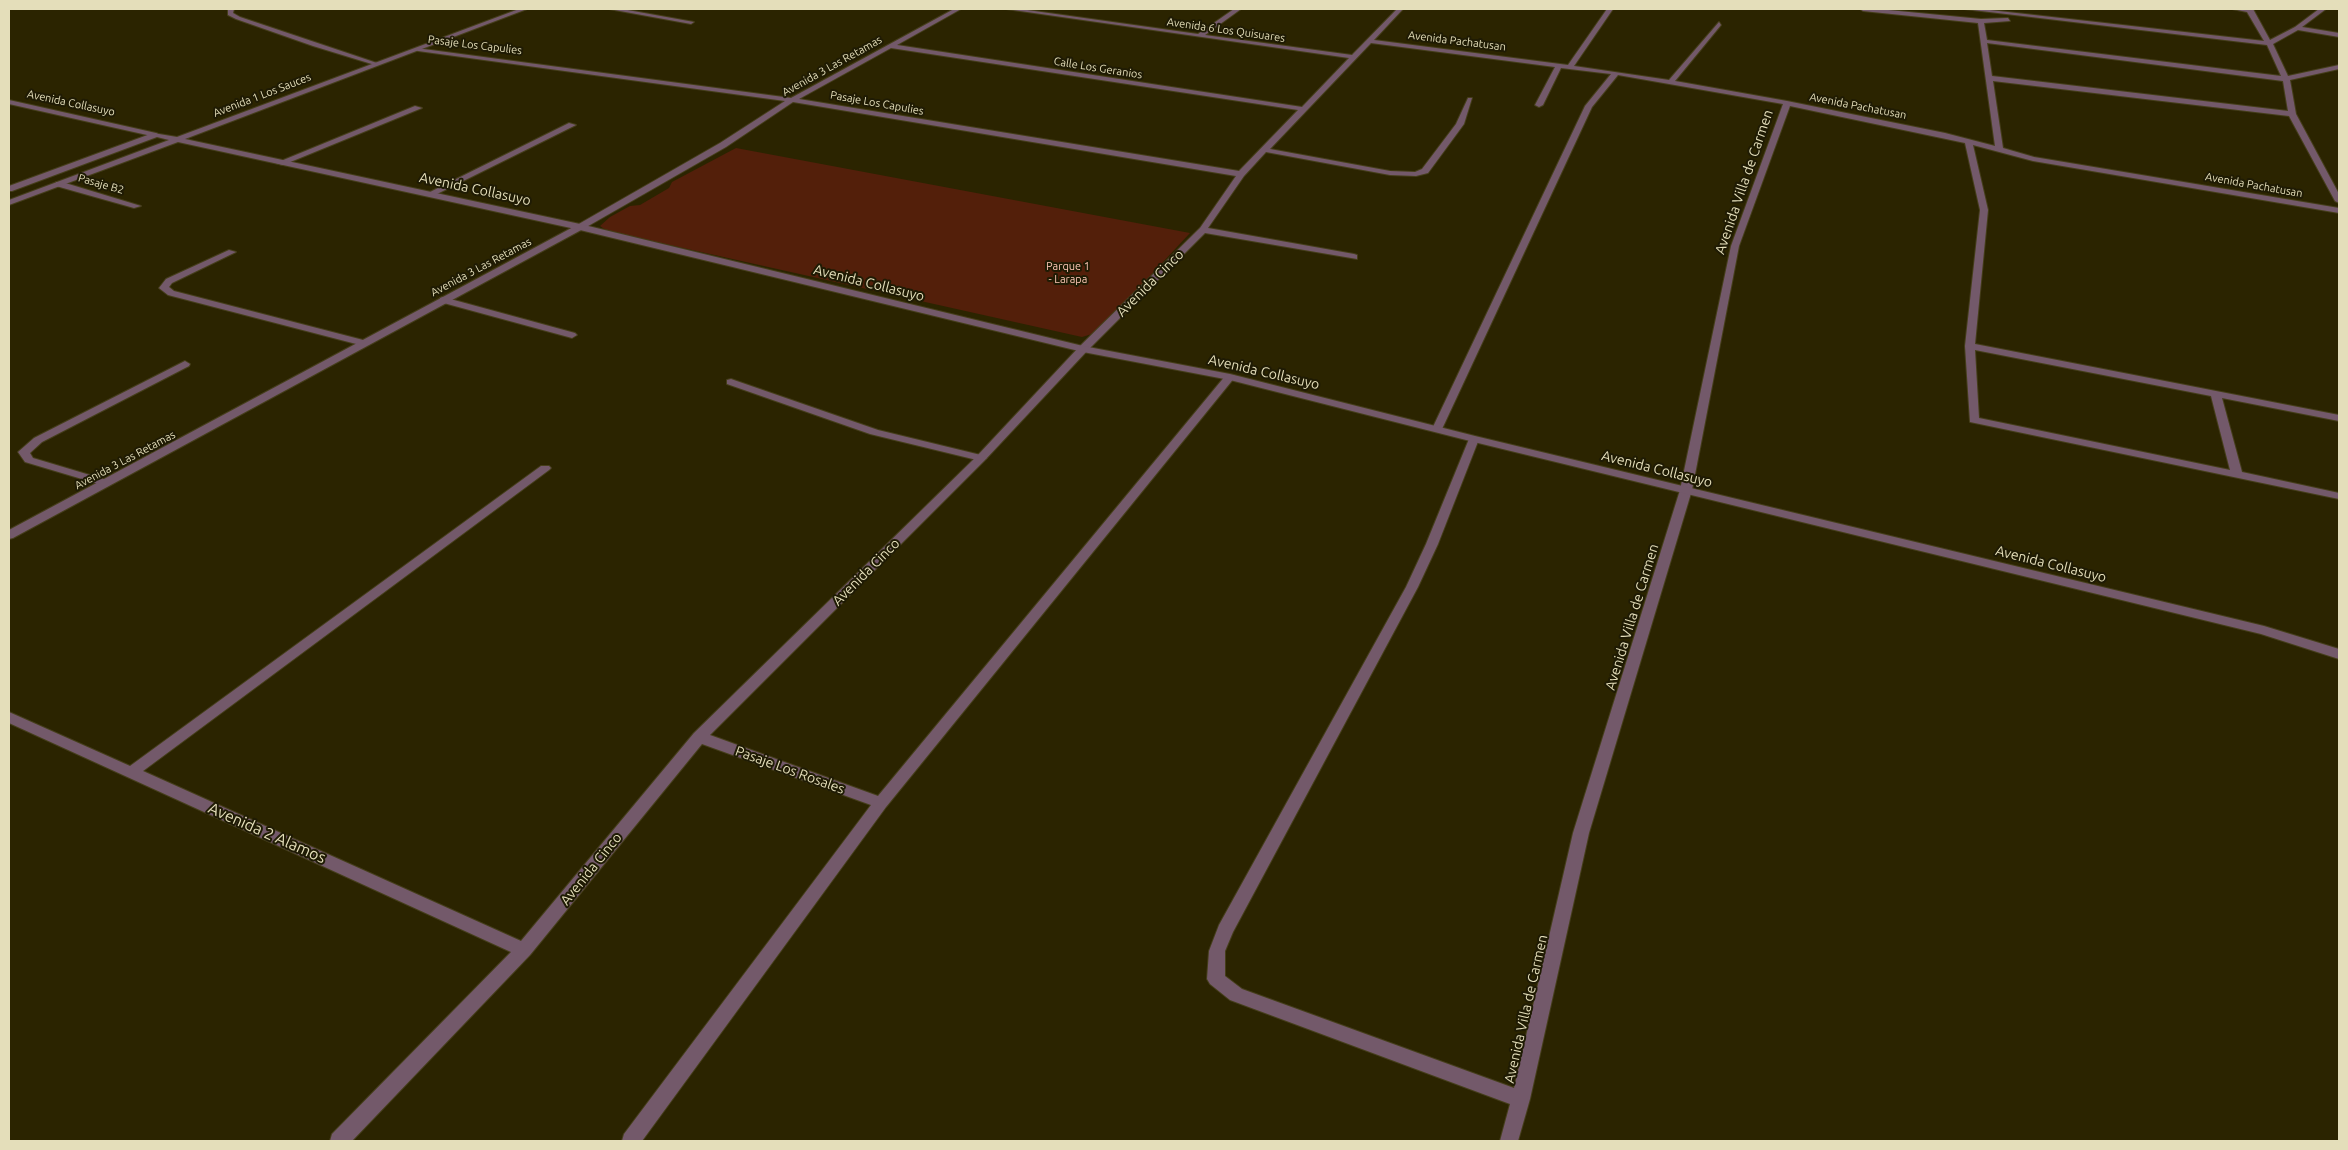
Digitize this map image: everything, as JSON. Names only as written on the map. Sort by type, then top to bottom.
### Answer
[{"type":"street","points":[[231,9],[230,14],[238,18],[377,64]]},
{"type":"street","name":"Avenida 1 Los Sauces","points":[[9,203],[524,9]]},
{"type":"street","points":[[612,9],[692,22]]},
{"type":"street","name":"Avenida 3 Las Retamas","points":[[9,535],[580,226],[723,145],[792,100],[958,9]]},
{"type":"street","name":"Avenida 6 Los Quisuares","points":[[1008,9],[1352,57]]},
{"type":"street","points":[[1200,36],[1238,9]]},
{"type":"street","name":"Avenida Cinco","points":[[339,1141],[524,950],[699,737],[981,458],[1083,349],[1203,230],[1241,174],[1400,9]]},
{"type":"street","points":[[1570,66],[1610,9]]},
{"type":"street","points":[[1863,9],[1981,21],[2043,18]]},
{"type":"street","points":[[1967,9],[2270,43],[2297,28],[2322,9]]},
{"type":"street","points":[[2041,9],[2043,18]]},
{"type":"street","points":[[2235,9],[2250,10],[2270,43],[2286,79],[2292,114],[2339,201]]},
{"type":"street","points":[[1981,21],[1999,149]]},
{"type":"street","points":[[1670,83],[1719,24]]},
{"type":"street","points":[[2297,28],[2339,34]]},
{"type":"street","name":"Avenida Pachatusan","points":[[1369,41],[1616,73],[1787,103],[1968,141],[2033,159],[2339,211]]},
{"type":"street","points":[[1983,41],[2286,79],[2339,67]]},
{"type":"street","name":"Calle Los Geranios","points":[[890,46],[1304,109]]},
{"type":"street","name":"Pasaje Los Capulies","points":[[418,49],[792,100],[1241,174]]},
{"type":"street","points":[[1539,105],[1560,65]]},
{"type":"street","points":[[1437,428],[1589,106],[1616,73]]},
{"type":"street","points":[[1988,78],[2292,114]]},
{"type":"street","points":[[1265,150],[1390,173],[1416,174],[1424,171],[1460,124],[1470,99]]},
{"type":"street","name":"Avenida Collasuyo","points":[[9,102],[280,163],[432,193],[580,226],[1083,349],[1230,376],[1474,439],[2264,630],[2339,654]]},
{"type":"street","name":"Avenida Villa de Carmen","points":[[1509,1141],[1521,1099],[1581,833],[1686,490],[1735,246],[1787,103]]},
{"type":"street","points":[[280,163],[418,108]]},
{"type":"street","points":[[432,193],[572,125]]},
{"type":"street","points":[[9,189],[156,135]]},
{"type":"street","points":[[1968,141],[1984,210],[1970,346],[1974,420],[2339,496]]},
{"type":"street","name":"Pasaje B2","points":[[58,184],[137,206]]},
{"type":"street","points":[[1203,230],[1354,257]]},
{"type":"street","points":[[232,252],[169,281],[164,288],[170,293],[364,343]]},
{"type":"street","points":[[443,300],[572,335]]},
{"type":"street","points":[[1970,346],[2339,418]]},
{"type":"street","points":[[106,483],[29,460],[24,452],[38,440],[185,364]]},
{"type":"street","points":[[632,1141],[881,803],[1230,376]]},
{"type":"street","points":[[731,382],[874,432],[981,458]]},
{"type":"street","points":[[2216,394],[2237,475]]},
{"type":"street","points":[[1474,439],[1432,544],[1412,587],[1225,930],[1217,951],[1216,980],[1236,994],[1521,1099]]},
{"type":"street","points":[[132,772],[546,468]]},
{"type":"street","name":"Avenida 2 Alamos","points":[[9,717],[524,950]]},
{"type":"street","name":"Pasaje Los Rosales","points":[[699,737],[881,803]]},
{"type":"green space","name":"Parque 1 - Larapa","points":[[736,148],[1190,233],[1111,318],[1092,334],[1082,337],[607,231],[600,226],[610,217],[630,206],[640,205],[669,188],[672,182]]}]
